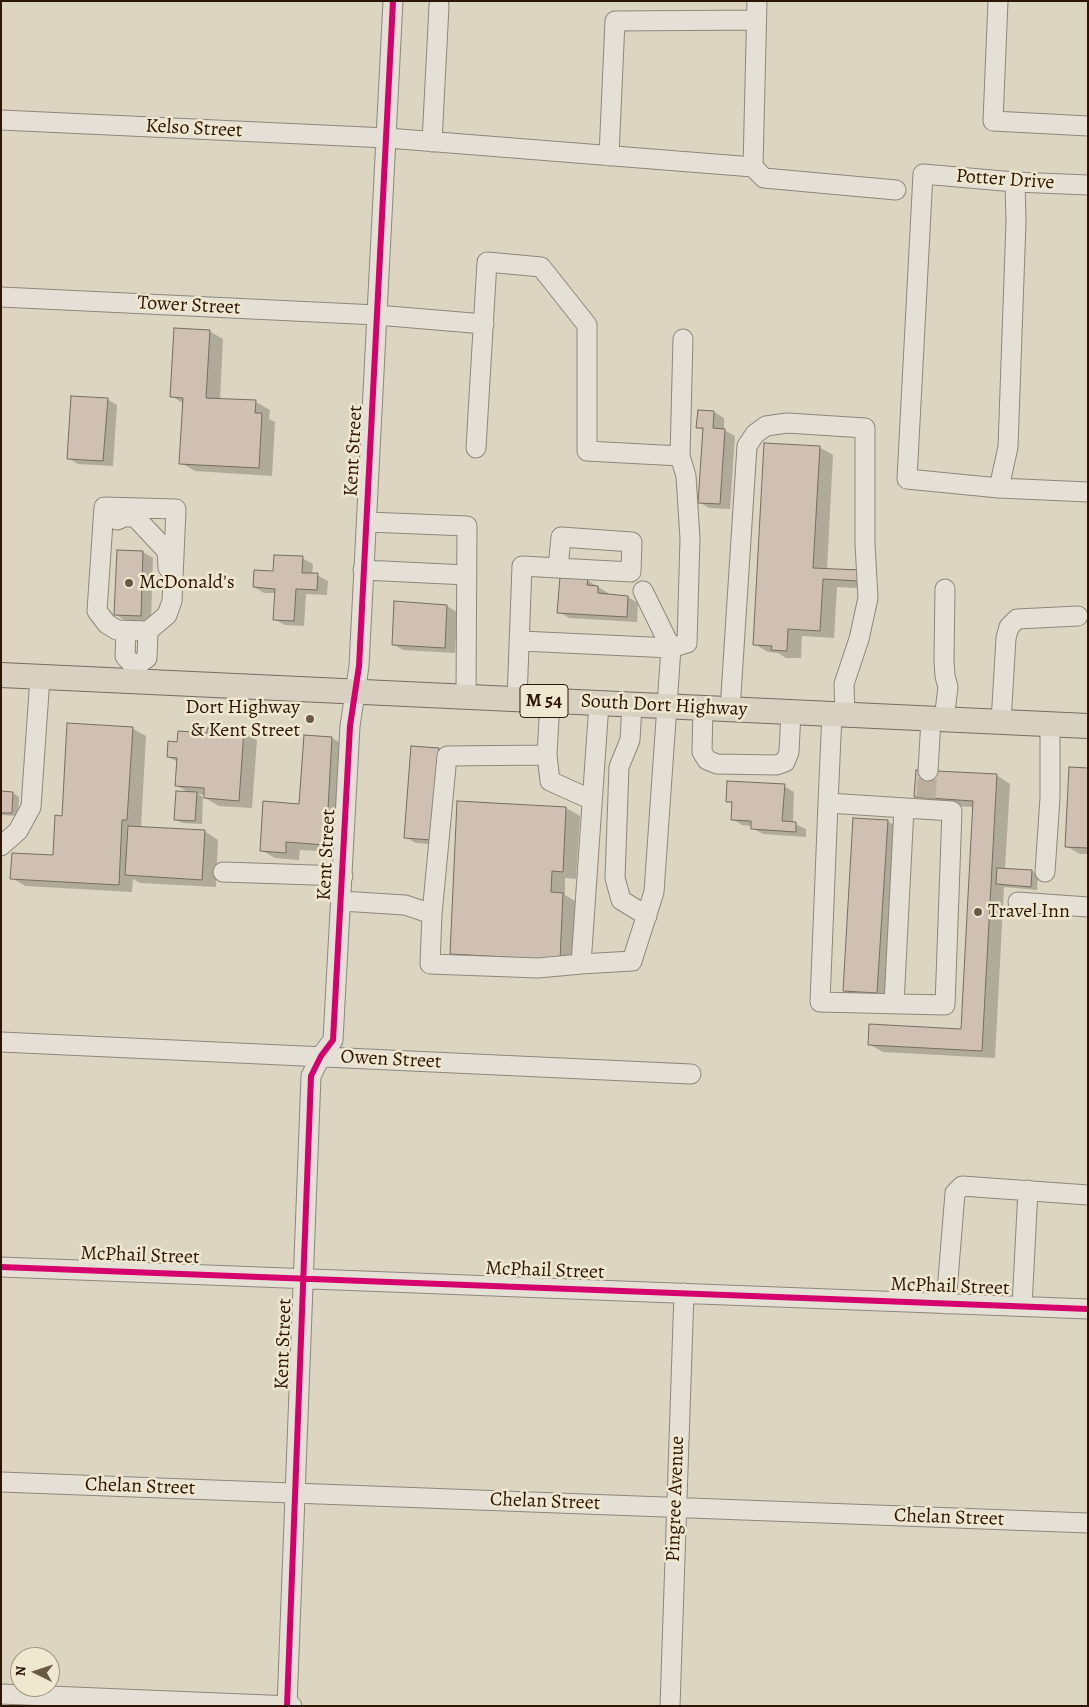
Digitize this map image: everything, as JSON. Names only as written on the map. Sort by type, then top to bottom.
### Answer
[{"type":"main road","name":"South Dort Highway","points":[[1,675],[40,677],[135,674],[356,692],[1088,726]]},
{"type":"street","name":"Kent Street","points":[[287,1706],[312,1076],[321,1056],[333,1040],[350,726],[356,692],[364,570],[393,1]]},
{"type":"street","points":[[756,1],[753,167],[764,178],[896,190]]},
{"type":"street","points":[[998,1],[994,121],[1088,126]]},
{"type":"street","points":[[432,142],[439,6]]},
{"type":"street","points":[[609,156],[615,21],[756,20]]},
{"type":"street","name":"Kelso Street","points":[[1,120],[387,138],[753,167]]},
{"type":"street","name":"Potter Drive","points":[[999,488],[906,479],[923,174],[1015,182],[1088,185]]},
{"type":"street","points":[[1015,182],[1016,222],[1008,447],[999,488],[1088,492]]},
{"type":"street","points":[[476,448],[487,262],[541,267],[587,326],[587,451],[680,456]]},
{"type":"street","name":"Tower Street","points":[[1,297],[377,315],[484,324]]},
{"type":"street","points":[[520,641],[671,648],[687,643],[690,539],[686,476],[680,456],[683,339]]},
{"type":"street","points":[[730,710],[747,446],[755,434],[766,426],[787,423],[865,428],[865,544],[868,598],[859,639],[844,684],[838,715],[828,804],[820,1002],[945,1005],[952,811],[925,804],[904,808],[828,804]]},
{"type":"street","points":[[104,507],[176,509],[172,580],[172,601],[167,615],[148,630],[118,630],[107,624],[97,611],[104,507]]},
{"type":"street","points":[[107,624],[112,525],[124,517],[135,517],[167,551],[168,574],[172,580]]},
{"type":"street","points":[[366,522],[467,526],[466,697]]},
{"type":"street","points":[[518,700],[522,566],[558,568],[631,572],[632,542],[560,537],[558,568]]},
{"type":"street","points":[[364,570],[467,575]]},
{"type":"street","points":[[928,770],[938,719],[948,687],[944,668],[945,589]]},
{"type":"street","points":[[546,755],[447,756],[432,914],[430,964],[538,968],[632,960],[654,892],[671,648],[643,591]]},
{"type":"street","points":[[1001,722],[1006,638],[1009,627],[1018,620],[1078,616]]},
{"type":"street","points":[[126,631],[125,656],[135,674],[147,658],[148,630]]},
{"type":"street","points":[[1,846],[18,831],[31,807],[40,677]]},
{"type":"street","points":[[550,701],[546,755],[550,781],[592,800]]},
{"type":"street","points":[[580,964],[599,703]]},
{"type":"street","points":[[632,705],[630,740],[620,766],[615,878],[621,900],[647,916]]},
{"type":"street","points":[[703,708],[702,752],[707,760],[717,764],[776,765],[785,762],[789,752],[791,712]]},
{"type":"street","points":[[1045,872],[1050,798],[1050,725]]},
{"type":"street","points":[[894,1004],[904,808]]},
{"type":"street","points":[[223,872],[343,876]]},
{"type":"street","points":[[341,900],[405,905],[432,914]]},
{"type":"street","points":[[1018,902],[1088,907]]},
{"type":"street","name":"Owen Street","points":[[1,1042],[691,1074]]},
{"type":"street","points":[[946,1304],[955,1193],[962,1186],[1088,1195]]},
{"type":"street","points":[[1022,1306],[1028,1190]]},
{"type":"street","name":"McPhail Street","points":[[1,1267],[1088,1309]]},
{"type":"street","name":"Pingree Avenue","points":[[670,1706],[684,1293]]},
{"type":"street","name":"Chelan Street","points":[[1,1482],[1088,1524]]},
{"type":"street","points":[[1,1694],[292,1706]]},
{"type":"building","points":[[174,328],[210,330],[206,398],[256,400],[255,413],[262,413],[259,468],[179,464],[183,398],[170,397]]},
{"type":"building","points":[[71,396],[108,398],[103,461],[67,459]]},
{"type":"building","points":[[698,410],[714,411],[713,428],[725,429],[720,504],[698,503],[703,428],[696,428]]},
{"type":"building","points":[[764,443],[820,446],[813,568],[860,570],[859,581],[823,579],[820,631],[788,629],[787,651],[771,650],[772,646],[753,645]]},
{"type":"building","name":"McDonald's","points":[[117,550],[143,551],[141,616],[114,615]]},
{"type":"building","points":[[274,555],[303,556],[302,573],[318,573],[317,590],[296,589],[294,621],[273,620],[275,589],[253,587],[254,570],[273,571]]},
{"type":"building","points":[[560,577],[588,579],[587,585],[598,586],[598,593],[628,596],[627,617],[557,613]]},
{"type":"building","points":[[394,601],[447,605],[445,648],[392,645]]},
{"type":"building","points":[[67,723],[133,727],[127,820],[122,820],[119,885],[10,879],[12,853],[53,855],[55,815],[62,816]]},
{"type":"building","points":[[207,728],[244,730],[239,801],[204,798],[204,788],[175,786],[177,758],[167,757],[168,741],[177,742],[178,731],[207,733]]},
{"type":"building","points":[[304,735],[332,737],[326,845],[286,842],[286,853],[260,851],[263,801],[299,804]]},
{"type":"building","points":[[411,746],[439,748],[432,840],[404,838]]},
{"type":"building","points":[[1069,767],[1088,768],[1088,848],[1065,847]]},
{"type":"building","name":"Travel Inn","points":[[916,770],[997,774],[982,1051],[868,1045],[869,1024],[961,1029],[973,801],[914,797]]},
{"type":"building","points":[[727,781],[785,784],[782,821],[796,822],[796,832],[751,829],[751,821],[731,820],[732,802],[726,802]]},
{"type":"building","points":[[1,791],[13,792],[12,813],[1,813]]},
{"type":"building","points":[[176,791],[197,792],[195,821],[174,820]]},
{"type":"building","points":[[457,801],[566,807],[563,872],[552,871],[551,892],[563,893],[560,960],[450,954]]},
{"type":"building","points":[[853,818],[888,820],[877,993],[843,991]]},
{"type":"building","points":[[128,826],[205,830],[202,880],[125,875]]},
{"type":"building","points":[[997,868],[1032,870],[1031,887],[996,884]]},
{"type":"tunnel","points":[[926,798],[928,771]]},
{"type":"cycle path","points":[[287,1706],[311,1076],[321,1056],[333,1040],[350,726],[359,666],[393,1]]},
{"type":"cycle path","points":[[1,1267],[1088,1309]]},
{"type":"place","name":"McDonald's","points":[[129,583]]},
{"type":"place","name":"Dort Highway & Kent Street","points":[[310,719]]},
{"type":"place","name":"Travel Inn","points":[[978,912]]}]
